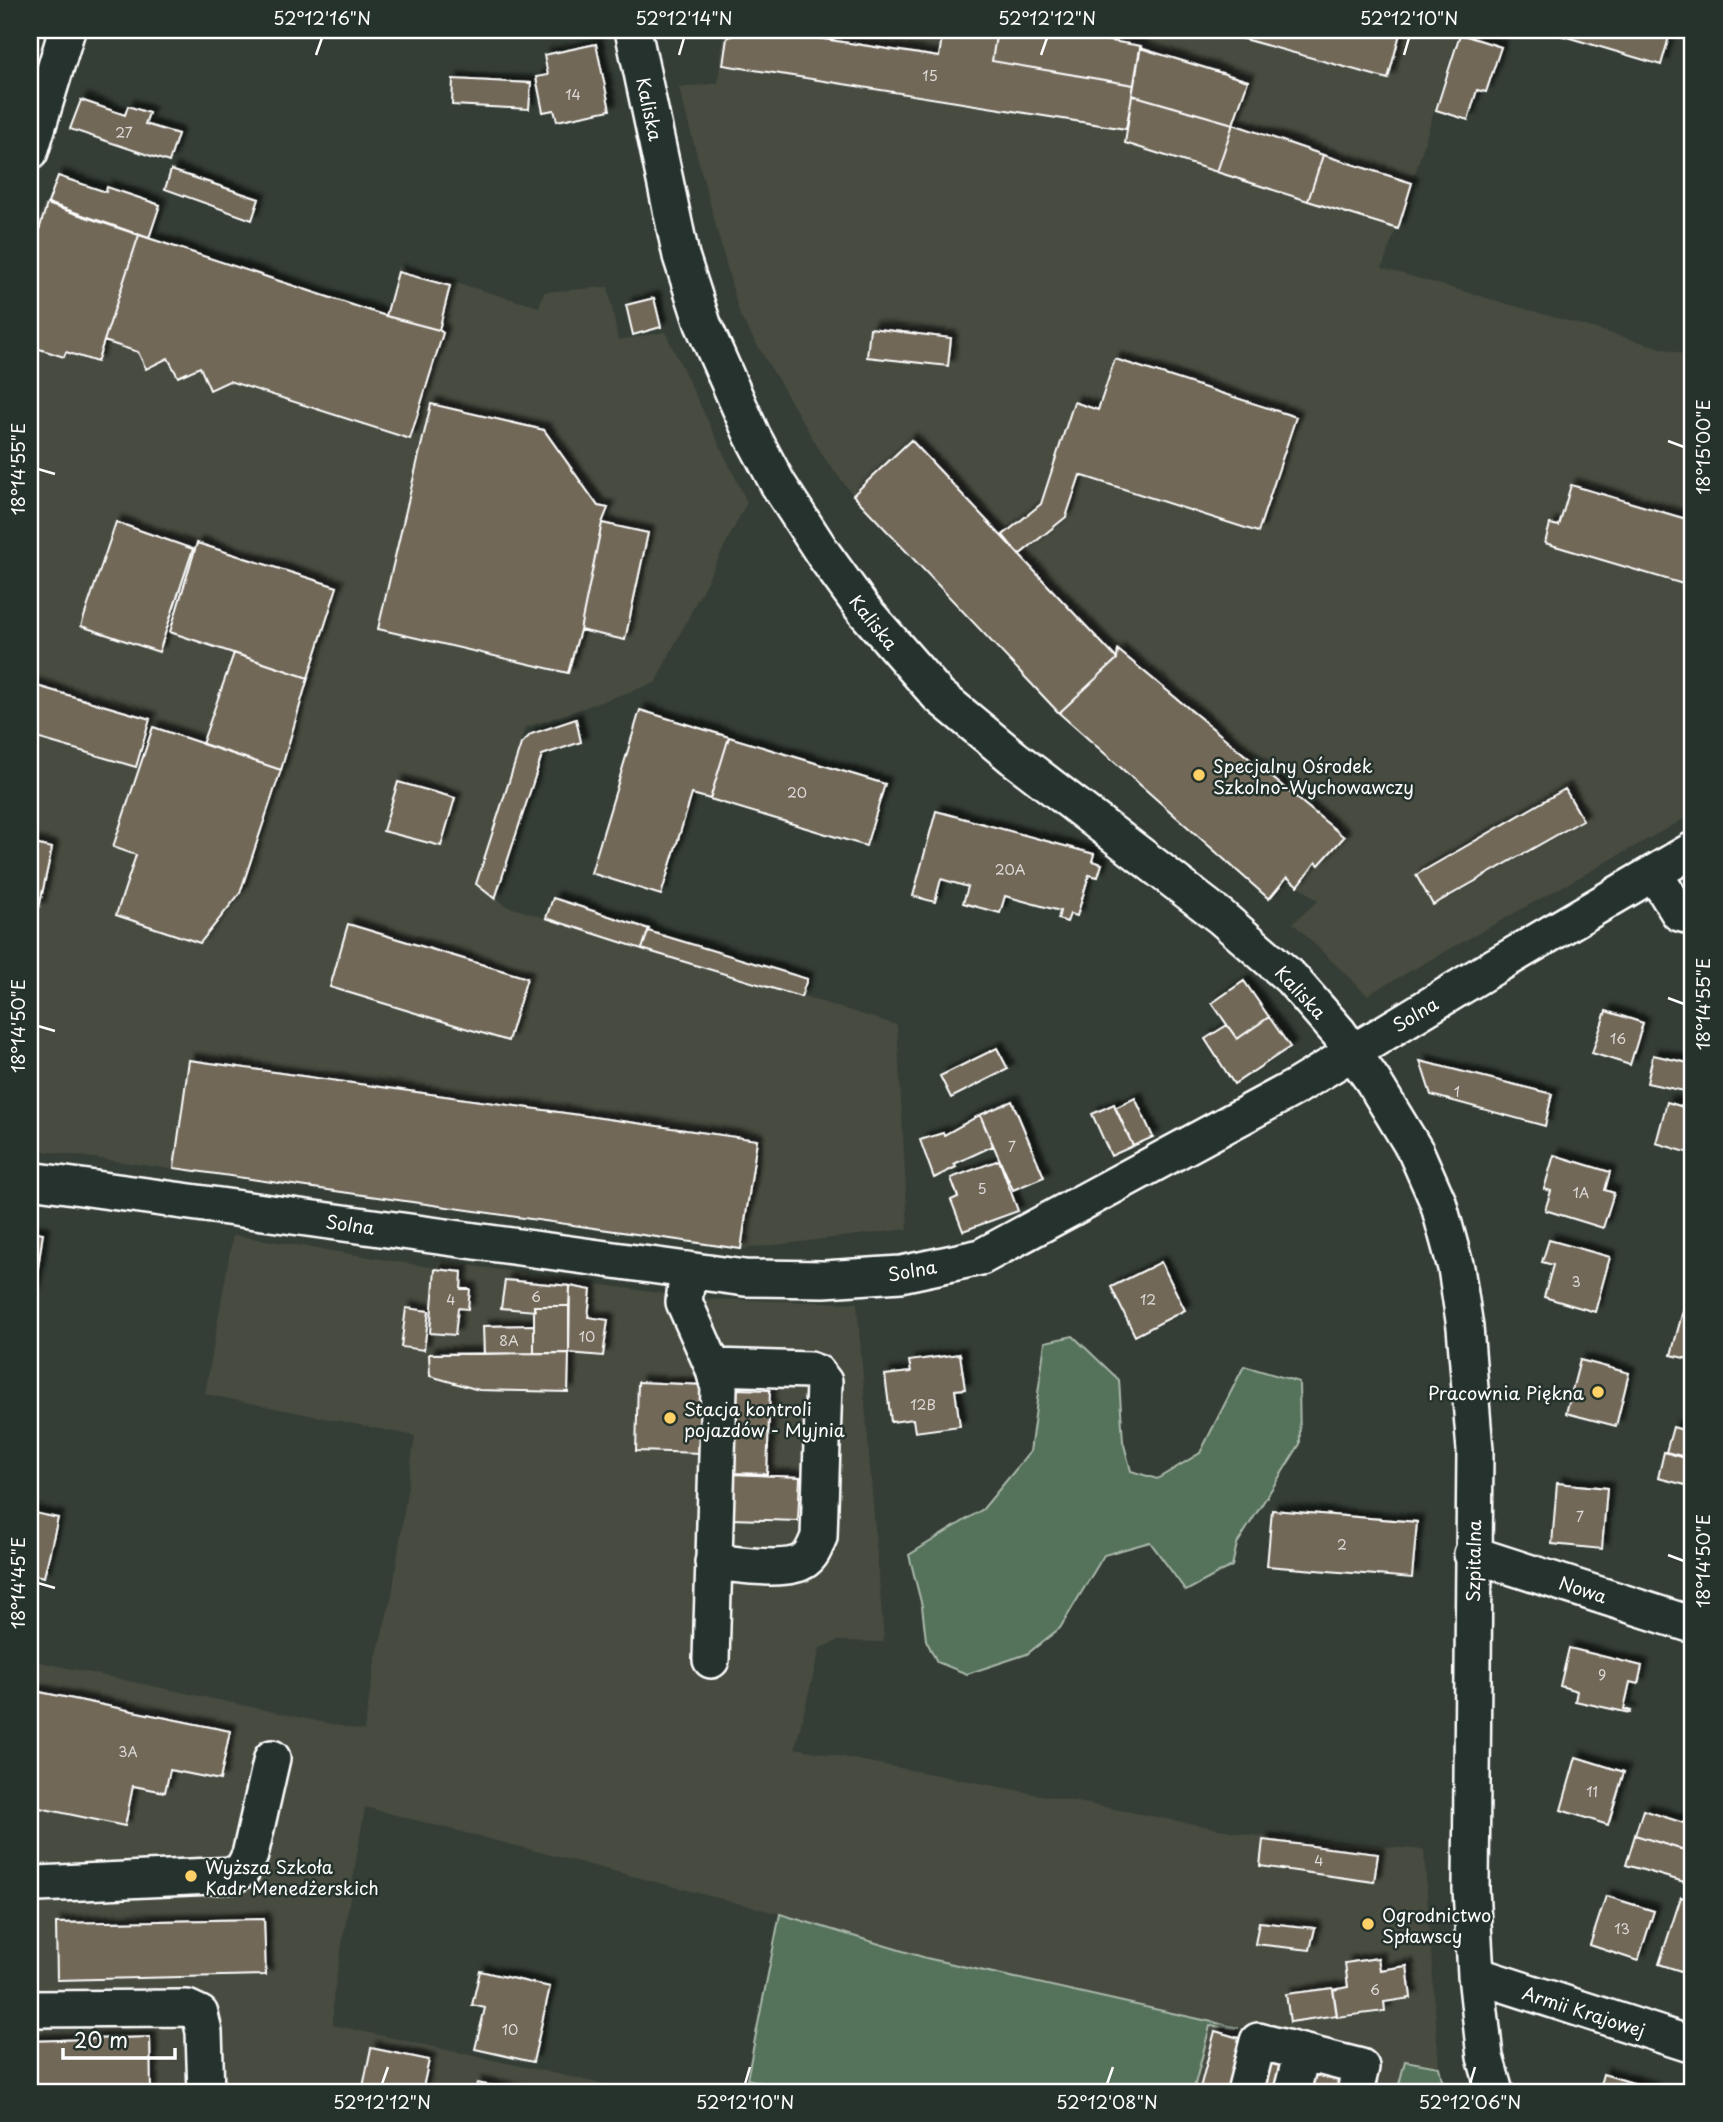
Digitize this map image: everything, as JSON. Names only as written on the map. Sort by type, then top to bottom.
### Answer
[{"type":"street","points":[[30,152],[67,30]]},
{"type":"street","name":"Kaliska","points":[[633,30],[681,256],[704,324],[752,435],[778,484],[824,555],[870,618],[938,695],[1014,758],[1251,940],[1291,978],[1354,1053]]},
{"type":"street","name":"Solna","points":[[30,1180],[745,1278],[824,1279],[901,1274],[981,1256],[1354,1053],[1490,969],[1693,850]]},
{"type":"street","points":[[1654,873],[1679,913],[1693,917]]},
{"type":"street","name":"Szpitalna","points":[[1354,1053],[1416,1152],[1438,1202],[1456,1268],[1465,1327],[1475,1450],[1471,1889],[1476,1975],[1485,2057],[1495,2092]]},
{"type":"street","points":[[688,1270],[684,1302],[713,1367],[719,1388],[711,1660]]},
{"type":"street","points":[[713,1367],[809,1370],[817,1373],[824,1382],[819,1537],[813,1551],[806,1559],[789,1567],[713,1562]]},
{"type":"street","name":"Nowa","points":[[1472,1554],[1693,1625]]},
{"type":"street","points":[[30,1886],[234,1875],[243,1869],[250,1856],[272,1758]]},
{"type":"street","name":"Armii Krajowej","points":[[1476,1975],[1693,2045]]},
{"type":"street","points":[[30,2009],[187,2008],[200,2014],[204,2032],[206,2092]]},
{"type":"street","points":[[1245,2092],[1258,2041],[1361,2067],[1355,2092]]},
{"type":"street","points":[[1292,2092],[1302,2052]]},
{"type":"shaded area","points":[[724,30],[1459,30],[1412,183],[1382,268],[1693,357],[1693,814],[1367,995],[1293,923],[1318,901],[1288,877],[1269,899],[1059,713],[853,495],[825,459],[740,316],[679,88],[718,83]]},
{"type":"shaded area","points":[[44,204],[385,316],[398,266],[539,307],[544,292],[608,287],[618,340],[665,332],[747,502],[655,683],[525,728],[476,881],[506,906],[897,1025],[908,1229],[741,1249],[30,1149],[30,251]]},
{"type":"shaded area","points":[[233,1235],[436,1268],[439,1261],[700,1299],[857,1303],[884,1642],[838,1641],[820,1648],[795,1748],[1251,1835],[1424,1850],[1439,2067],[1445,2092],[1193,2092],[1210,2026],[1232,2027],[926,1958],[780,1914],[365,1807],[333,1998],[333,2025],[639,2092],[30,2092],[30,1660],[364,1731],[375,1662],[392,1595],[415,1436],[205,1394]]},
{"type":"green space","points":[[1073,1336],[1119,1380],[1123,1441],[1131,1471],[1157,1479],[1200,1453],[1244,1366],[1299,1382],[1300,1444],[1237,1544],[1232,1566],[1186,1591],[1150,1542],[1104,1555],[1060,1628],[1027,1654],[967,1674],[937,1662],[926,1640],[922,1606],[909,1555],[983,1509],[1030,1452],[1045,1342]]},
{"type":"green space","points":[[780,1914],[926,1958],[1239,2028],[1210,2026],[1193,2092],[799,2092],[747,2079]]},
{"type":"green space","points":[[1405,2061],[1439,2067],[1445,2092],[1397,2092]]},
{"type":"building","points":[[745,30],[766,30],[939,57],[943,30],[997,30],[992,61],[1134,85],[1126,129],[723,65],[727,38]]},
{"type":"building","points":[[997,30],[1046,30],[1141,46],[1134,85],[992,61]]},
{"type":"building","points":[[1211,30],[1401,30],[1388,79]]},
{"type":"building","points":[[1543,30],[1671,30],[1661,65]]},
{"type":"building","points":[[1460,34],[1501,47],[1486,92],[1477,90],[1468,120],[1436,110]]},
{"type":"building","points":[[596,44],[610,110],[557,121],[554,110],[543,112],[536,77],[548,75],[544,55]]},
{"type":"building","points":[[1140,48],[1248,81],[1233,124],[1132,95]]},
{"type":"building","points":[[453,79],[531,83],[529,109],[452,105]]},
{"type":"building","points":[[1132,95],[1233,124],[1217,172],[1125,143]]},
{"type":"building","points":[[81,100],[125,115],[128,106],[149,113],[145,124],[178,134],[169,162],[70,129]]},
{"type":"building","points":[[1233,124],[1323,155],[1308,201],[1217,172]]},
{"type":"building","points":[[1323,155],[1412,183],[1398,229],[1308,201]]},
{"type":"building","points":[[171,170],[259,199],[252,220],[165,189]]},
{"type":"building","points":[[58,176],[106,192],[107,187],[160,205],[149,238],[48,203]]},
{"type":"building","points":[[47,204],[139,235],[97,362],[66,352],[64,357],[30,346],[30,260]]},
{"type":"building","points":[[139,235],[443,333],[410,439],[229,381],[210,390],[200,367],[178,377],[168,358],[146,369],[138,352],[104,341]]},
{"type":"building","points":[[398,272],[450,286],[439,330],[386,316]]},
{"type":"building","points":[[654,298],[661,327],[633,335],[626,305]]},
{"type":"building","points":[[870,328],[951,338],[948,366],[867,357]]},
{"type":"building","points":[[1115,359],[1296,417],[1258,532],[1080,475],[1066,517],[1019,555],[1003,535],[1041,504],[1074,402],[1098,410]]},
{"type":"building","points":[[431,404],[544,430],[598,506],[608,508],[602,523],[580,630],[568,673],[378,629]]},
{"type":"building","points":[[911,440],[1117,659],[1059,713],[853,495]]},
{"type":"building","points":[[1571,485],[1693,521],[1693,587],[1545,543],[1550,524],[1559,526]]},
{"type":"building","points":[[116,522],[193,549],[159,652],[81,626]]},
{"type":"building","points":[[602,523],[648,533],[625,640],[580,630]]},
{"type":"building","points":[[197,543],[337,587],[308,678],[170,632]]},
{"type":"building","name":"Specjalny Ośrodek Szkolno-Wychowawczy","points":[[1118,650],[1344,837],[1319,865],[1316,862],[1298,886],[1287,877],[1269,899],[1059,713],[1117,659]]},
{"type":"building","points":[[234,653],[308,678],[281,770],[202,744]]},
{"type":"building","points":[[30,684],[150,719],[136,767],[30,736]]},
{"type":"building","points":[[640,710],[729,737],[710,799],[692,794],[661,895],[591,873]]},
{"type":"building","points":[[576,719],[581,742],[542,755],[495,899],[476,884],[521,744],[531,734]]},
{"type":"building","points":[[153,727],[281,770],[240,893],[200,943],[116,915],[136,855],[113,847]]},
{"type":"building","points":[[729,737],[885,784],[866,846],[710,799]]},
{"type":"building","points":[[398,782],[455,798],[441,846],[383,831]]},
{"type":"building","points":[[1565,789],[1583,820],[1433,905],[1416,875]]},
{"type":"building","points":[[936,811],[1094,854],[1092,861],[1102,864],[1098,877],[1089,875],[1077,916],[1070,914],[1067,922],[1058,919],[1060,911],[1005,896],[1000,913],[981,908],[963,903],[968,887],[941,879],[935,902],[913,896]]},
{"type":"building","points":[[30,843],[52,848],[39,908],[30,906]]},
{"type":"building","points":[[553,898],[649,929],[642,949],[546,918]]},
{"type":"building","points":[[348,924],[527,978],[508,1041],[330,987]]},
{"type":"building","points":[[648,931],[807,979],[801,997],[642,949]]},
{"type":"building","points":[[1244,981],[1269,1017],[1237,1039],[1212,1003]]},
{"type":"building","points":[[1606,1011],[1643,1023],[1630,1065],[1592,1053]]},
{"type":"building","points":[[1269,1017],[1290,1047],[1234,1084],[1205,1039],[1227,1025],[1237,1039]]},
{"type":"building","points":[[997,1048],[1008,1069],[951,1098],[940,1076]]},
{"type":"building","points":[[1653,1055],[1693,1064],[1693,1093],[1647,1083]]},
{"type":"building","points":[[189,1060],[757,1140],[741,1249],[174,1168]]},
{"type":"building","points":[[1420,1061],[1552,1094],[1545,1126],[1431,1095]]},
{"type":"building","points":[[1135,1098],[1153,1137],[1133,1146],[1115,1108]]},
{"type":"building","points":[[1012,1101],[1044,1177],[1013,1190],[980,1115]]},
{"type":"building","points":[[1667,1102],[1693,1110],[1693,1154],[1656,1143]]},
{"type":"building","points":[[1114,1104],[1133,1146],[1111,1156],[1092,1114]]},
{"type":"building","points":[[980,1115],[993,1146],[954,1164],[956,1167],[934,1178],[920,1140],[943,1133],[944,1135]]},
{"type":"building","points":[[1554,1155],[1610,1172],[1605,1190],[1614,1193],[1603,1228],[1545,1210],[1551,1191],[1544,1189]]},
{"type":"building","points":[[999,1160],[1018,1211],[963,1231],[951,1200],[958,1197],[951,1178]]},
{"type":"building","points":[[30,1231],[43,1233],[34,1295],[30,1295]]},
{"type":"building","points":[[1549,1240],[1610,1257],[1595,1312],[1544,1297],[1553,1265],[1542,1262]]},
{"type":"building","points":[[1161,1262],[1185,1310],[1135,1336],[1111,1287]]},
{"type":"building","points":[[435,1269],[462,1272],[461,1289],[470,1289],[468,1309],[458,1308],[455,1335],[430,1333]]},
{"type":"building","points":[[505,1280],[570,1286],[569,1306],[534,1306],[535,1311],[501,1308]]},
{"type":"building","points":[[1693,1281],[1693,1360],[1671,1355]]},
{"type":"building","points":[[570,1286],[591,1290],[588,1317],[608,1320],[603,1356],[569,1353]]},
{"type":"building","points":[[534,1306],[569,1306],[569,1353],[534,1353]]},
{"type":"building","points":[[406,1308],[429,1311],[424,1350],[401,1347]]},
{"type":"building","points":[[534,1325],[534,1353],[484,1354],[483,1326]]},
{"type":"building","points":[[569,1353],[568,1392],[479,1390],[430,1376],[429,1354]]},
{"type":"building","points":[[960,1354],[965,1389],[955,1390],[960,1426],[915,1432],[913,1419],[891,1422],[885,1375],[911,1372],[909,1361]]},
{"type":"building","points":[[1580,1360],[1629,1373],[1616,1426],[1566,1413]]},
{"type":"building","name":"Stacja kontroli pojazdów - Myjnia","points":[[638,1382],[704,1385],[702,1453],[636,1451]]},
{"type":"building","points":[[736,1389],[770,1390],[767,1474],[733,1473]]},
{"type":"building","points":[[1673,1427],[1693,1433],[1693,1459],[1666,1452]]},
{"type":"building","points":[[1664,1452],[1693,1460],[1693,1487],[1658,1478]]},
{"type":"building","points":[[731,1474],[800,1477],[798,1521],[729,1519]]},
{"type":"building","points":[[1557,1483],[1607,1488],[1602,1549],[1552,1544]]},
{"type":"building","points":[[1272,1510],[1417,1522],[1412,1578],[1267,1566]]},
{"type":"building","points":[[30,1512],[58,1518],[44,1577],[30,1574]]},
{"type":"building","points":[[1693,1530],[1693,1569],[1683,1567]]},
{"type":"building","points":[[1569,1648],[1642,1666],[1638,1684],[1630,1682],[1624,1709],[1631,1711],[1630,1713],[1575,1701],[1577,1691],[1560,1686]]},
{"type":"building","points":[[30,1690],[230,1731],[220,1780],[170,1770],[165,1792],[133,1786],[125,1826],[30,1806]]},
{"type":"building","points":[[1576,1757],[1624,1772],[1608,1825],[1561,1810]]},
{"type":"building","points":[[1643,1810],[1693,1826],[1693,1853],[1635,1835]]},
{"type":"building","points":[[1635,1835],[1693,1853],[1684,1882],[1626,1865]]},
{"type":"building","points":[[1263,1840],[1378,1854],[1374,1882],[1260,1866]]},
{"type":"building","points":[[1606,1896],[1654,1911],[1638,1961],[1590,1945]]},
{"type":"building","points":[[1681,1897],[1693,1900],[1693,1945],[1687,1973],[1659,1964]]},
{"type":"building","points":[[264,1919],[266,1975],[57,1980],[56,1923]]},
{"type":"building","points":[[1259,1922],[1315,1928],[1310,1950],[1255,1944]]},
{"type":"building","points":[[1693,1945],[1693,1975],[1687,1973]]},
{"type":"building","points":[[1378,1958],[1380,1970],[1407,1966],[1411,1998],[1384,2002],[1385,2011],[1337,2017],[1333,1990],[1348,1987],[1345,1963]]},
{"type":"building","points":[[480,1971],[550,1987],[533,2062],[475,2049],[485,2008],[472,2005]]},
{"type":"building","points":[[1333,1988],[1337,2015],[1290,2022],[1286,1994]]},
{"type":"building","points":[[1215,2031],[1242,2039],[1228,2092],[1199,2092]]},
{"type":"building","points":[[150,2037],[151,2092],[30,2092],[30,2041]]},
{"type":"building","points":[[371,2048],[429,2060],[422,2092],[362,2092]]},
{"type":"building","points":[[1268,2057],[1289,2063],[1282,2092],[1259,2092]]},
{"type":"building","points":[[1308,2066],[1346,2076],[1342,2092],[1301,2092]]},
{"type":"building","points":[[1603,2074],[1653,2089],[1652,2092],[1598,2092]]},
{"type":"building","points":[[477,2083],[522,2092],[475,2092]]},
{"type":"place","name":"Specjalny Ośrodek Szkolno-Wychowawczy","points":[[1199,775]]},
{"type":"place","name":"Pracownia Piękna","points":[[1598,1392]]},
{"type":"place","name":"Stacja kontroli pojazdów - Myjnia","points":[[670,1418]]},
{"type":"place","name":"Wyższa Szkoła Kadr Menedżerskich","points":[[191,1876]]},
{"type":"place","name":"Ogrodnictwo Spławscy","points":[[1368,1924]]}]
